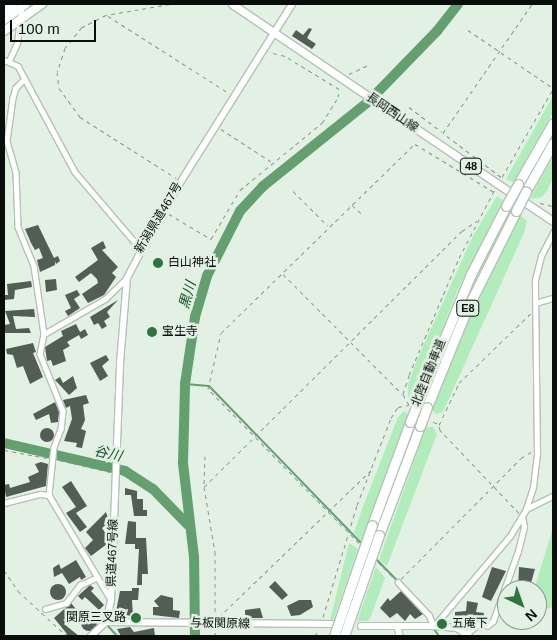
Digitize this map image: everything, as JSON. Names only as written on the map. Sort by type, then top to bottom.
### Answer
[{"type":"highway","points":[[4,12],[13,4]]},
{"type":"highway","points":[[4,30],[42,4]]},
{"type":"highway","points":[[4,20],[23,5]]},
{"type":"highway","name":"北陸自動車道","points":[[334,636],[410,422],[472,274],[506,206],[553,123]]},
{"type":"highway","name":"北陸自動車道","points":[[344,636],[379,535],[427,407],[466,311],[526,191],[553,143]]},
{"type":"main road","name":"長岡西山線","points":[[232,4],[388,111],[500,181],[553,221]]},
{"type":"main road","name":"新潟県道467号","points":[[116,462],[123,301],[127,278],[140,248],[292,4]]},
{"type":"main road","name":"県道467号線","points":[[92,636],[106,622],[112,600],[116,462]]},
{"type":"main road","name":"与板関原線","points":[[106,622],[333,624]]},
{"type":"main road","points":[[361,626],[434,626],[468,635]]},
{"type":"street","points":[[23,5],[17,43],[6,60],[18,66],[75,172],[140,248]]},
{"type":"street","points":[[25,79],[16,88],[13,98],[7,141],[16,172],[18,227],[34,266],[44,334],[40,347],[42,361],[63,411],[62,429],[54,447],[49,495],[96,578],[112,600]]},
{"type":"street","points":[[398,582],[429,615],[434,626],[522,517],[526,509],[536,477],[537,453],[535,273],[553,232]]},
{"type":"street","points":[[44,334],[105,299],[127,278]]},
{"type":"street","points":[[535,306],[553,298]]},
{"type":"street","points":[[4,503],[40,494],[49,495]]},
{"type":"street","points":[[526,509],[553,496]]},
{"type":"street","points":[[468,635],[476,626],[487,626],[493,621],[518,551],[524,527],[522,517]]},
{"type":"street","points":[[45,609],[66,603],[80,585],[96,578]]},
{"type":"street","points":[[398,626],[400,636]]},
{"type":"path","points":[[170,4],[106,15],[82,27],[65,48],[57,72],[59,88],[80,117],[181,181]]},
{"type":"path","points":[[443,133],[532,4]]},
{"type":"path","points":[[106,15],[234,96]]},
{"type":"path","points":[[402,394],[433,317],[478,220],[553,89],[468,30]]},
{"type":"path","points":[[163,210],[210,239],[237,194],[270,162],[322,123],[338,97],[340,88],[284,56],[261,52]]},
{"type":"path","points":[[349,74],[370,64]]},
{"type":"path","points":[[409,107],[500,181]]},
{"type":"path","points":[[216,126],[270,162]]},
{"type":"path","points":[[361,545],[208,389],[221,334],[415,144],[494,192]]},
{"type":"path","points":[[293,190],[329,227]]},
{"type":"path","points":[[530,205],[540,203],[553,206]]},
{"type":"path","points":[[352,204],[361,214]]},
{"type":"path","points":[[204,487],[352,343],[462,231],[478,220]]},
{"type":"path","points":[[282,273],[402,394],[409,406],[402,405],[394,411],[348,532],[321,625]]},
{"type":"path","points":[[522,517],[440,430],[440,425],[459,383],[535,306]]},
{"type":"path","points":[[433,422],[440,425]]},
{"type":"path","points":[[4,450],[116,473]]},
{"type":"path","points":[[373,557],[398,582],[529,452],[537,453]]},
{"type":"path","points":[[205,456],[204,487],[215,552],[215,636]]},
{"type":"path","points":[[215,622],[327,510],[371,470]]},
{"type":"path","points":[[4,570],[18,590],[67,636]]},
{"type":"green space","points":[[553,96],[553,112],[513,182],[506,179]]},
{"type":"green space","points":[[553,157],[553,178],[547,191],[542,197],[530,199]]},
{"type":"green space","points":[[497,196],[503,200],[458,289],[413,403],[408,396],[408,385],[416,362],[473,236]]},
{"type":"green space","points":[[520,215],[527,221],[524,233],[443,412],[436,414],[432,410],[460,339]]},
{"type":"green space","points":[[404,411],[408,414],[361,541],[354,533],[398,417]]},
{"type":"green space","points":[[426,427],[433,427],[437,434],[387,566],[379,560]]},
{"type":"green space","points":[[553,507],[553,607],[547,609],[547,580],[537,580],[552,531]]},
{"type":"green space","points":[[349,543],[358,549],[333,621],[330,620]]},
{"type":"green space","points":[[376,567],[385,578],[368,621],[357,621]]},
{"type":"building","points":[[309,28],[312,29],[307,38],[316,44],[312,49],[292,36],[296,30],[303,35]]},
{"type":"building","points":[[38,225],[54,258],[58,256],[60,261],[56,264],[55,261],[55,265],[40,272],[37,260],[43,258],[39,248],[35,250],[25,229]]},
{"type":"building","points":[[103,241],[106,248],[102,250],[118,267],[112,273],[116,277],[104,295],[88,303],[82,294],[98,283],[97,279],[91,273],[79,282],[75,277],[98,260],[91,248]]},
{"type":"building","points":[[56,279],[57,290],[46,292],[45,280]]},
{"type":"building","points":[[31,281],[32,287],[15,290],[14,299],[4,300],[4,295],[8,295],[7,284]]},
{"type":"building","points":[[77,290],[80,295],[74,299],[80,308],[68,316],[65,311],[71,308],[65,295]]},
{"type":"building","points":[[118,300],[107,312],[110,317],[104,321],[107,326],[102,329],[98,323],[94,325],[90,317]]},
{"type":"building","points":[[34,309],[35,317],[13,316],[16,329],[29,328],[31,333],[5,333],[4,325],[10,324],[5,311]]},
{"type":"building","points":[[76,324],[80,332],[85,329],[88,335],[81,339],[79,335],[67,342],[70,346],[63,350],[66,361],[53,366],[51,360],[47,361],[45,347],[63,336],[61,331]]},
{"type":"building","points":[[33,343],[36,352],[33,353],[43,377],[30,384],[23,366],[17,368],[13,355],[7,354],[6,349]]},
{"type":"building","points":[[106,355],[109,360],[102,366],[108,376],[100,381],[90,363]]},
{"type":"building","points":[[73,376],[77,388],[69,395],[55,380],[60,377],[63,383]]},
{"type":"building","points":[[86,395],[89,403],[83,405],[85,420],[81,429],[86,431],[82,448],[76,447],[77,443],[64,441],[72,419],[70,406],[66,408],[63,400]]},
{"type":"building","points":[[55,402],[59,412],[58,422],[51,423],[49,414],[36,420],[33,414]]},
{"type":"building","points":[[47,428],[52,430],[54,435],[52,440],[47,442],[42,440],[40,435],[42,430]]},
{"type":"building","points":[[41,462],[48,464],[46,486],[6,497],[4,485],[9,484],[10,488],[30,482],[28,477],[39,472],[35,464]]},
{"type":"building","points":[[71,481],[87,506],[76,513],[87,527],[80,532],[66,513],[76,507],[62,487]]},
{"type":"building","points":[[125,488],[137,491],[137,499],[143,499],[143,510],[147,510],[147,516],[134,516],[131,495],[125,495]]},
{"type":"building","points":[[106,512],[109,522],[102,528],[108,537],[107,544],[91,556],[85,548],[93,540],[86,532]]},
{"type":"building","points":[[128,521],[136,522],[136,538],[146,538],[148,574],[142,574],[142,585],[137,585],[139,549],[135,549],[135,544],[125,544]]},
{"type":"building","points":[[76,560],[86,577],[81,580],[80,577],[69,584],[62,573],[54,577],[53,568],[59,564],[61,569]]},
{"type":"building","points":[[492,567],[506,571],[502,580],[497,580],[497,589],[491,601],[482,597]]},
{"type":"building","points":[[519,567],[535,569],[532,580],[518,580]]},
{"type":"building","points":[[275,581],[288,595],[282,600],[269,587]]},
{"type":"building","points":[[58,584],[64,586],[66,592],[64,598],[58,600],[52,598],[50,592],[52,586]]},
{"type":"building","points":[[90,585],[94,588],[91,591],[104,605],[99,610],[85,597],[82,600],[78,596]]},
{"type":"building","points":[[132,588],[139,588],[138,600],[132,600],[133,617],[115,617],[120,591],[132,591]]},
{"type":"building","points":[[401,591],[423,614],[415,619],[410,614],[405,621],[397,613],[390,618],[380,608],[388,598],[390,601]]},
{"type":"building","points":[[161,595],[173,598],[173,610],[180,611],[179,618],[153,615],[153,607],[159,607],[154,601]]},
{"type":"building","points":[[299,600],[311,600],[313,607],[300,615],[291,616],[287,606]]},
{"type":"building","points":[[467,601],[478,603],[476,612],[484,613],[483,622],[466,624],[455,619],[455,612],[466,611]]},
{"type":"building","points":[[71,603],[80,614],[64,624],[79,636],[65,636],[67,634],[54,618]]},
{"type":"building","points":[[260,608],[263,618],[245,618],[245,610]]},
{"type":"building","points":[[89,615],[97,623],[89,631],[81,623]]},
{"type":"building","points":[[130,627],[134,632],[154,628],[155,636],[121,636],[117,629]]},
{"type":"waterway","name":"黒川","points":[[195,636],[194,557],[183,463],[185,384],[195,317],[207,276],[240,211],[262,187],[368,102],[437,31],[458,4]]},
{"type":"waterway","points":[[185,384],[209,386],[362,544]]},
{"type":"waterway","name":"谷川","points":[[4,443],[125,471],[153,489],[188,525]]},
{"type":"waterway","points":[[374,557],[431,615]]},
{"type":"waterway","points":[[108,626],[117,636]]},
{"type":"waterway","points":[[433,628],[439,636]]},
{"type":"place","name":"白山神社","points":[[158,263]]},
{"type":"place","name":"宝生寺","points":[[152,332]]},
{"type":"place","name":"関原三叉路","points":[[136,618]]},
{"type":"place","name":"五庵下","points":[[442,624]]}]
